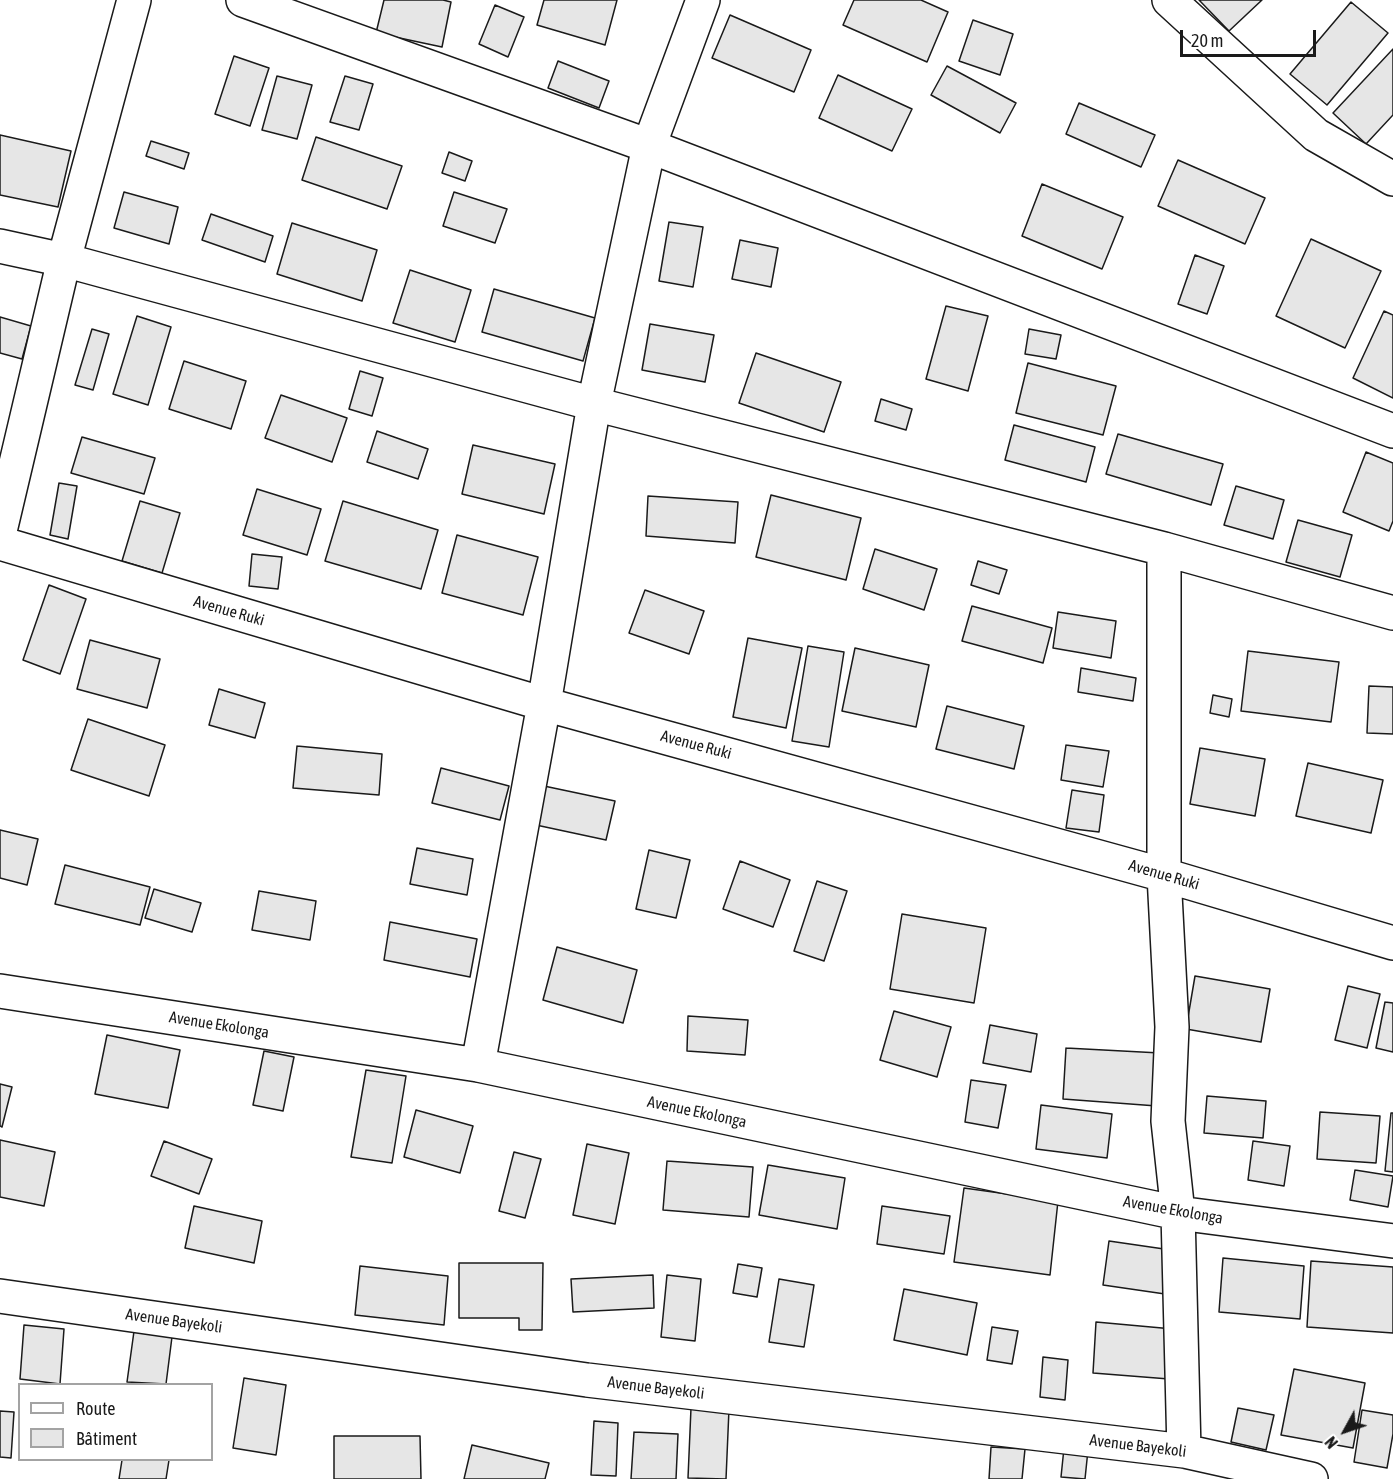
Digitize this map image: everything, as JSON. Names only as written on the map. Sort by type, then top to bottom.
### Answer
[{"type":"street","points":[[0,531],[64,260],[134,0]]},
{"type":"street","points":[[243,0],[649,146],[1393,431]]},
{"type":"street","points":[[478,1065],[544,704],[594,404],[649,146],[703,0]]},
{"type":"street","points":[[1168,0],[1316,135],[1393,179]]},
{"type":"street","points":[[0,246],[64,260],[594,404],[1164,549],[1393,613]]},
{"type":"street","name":"Avenue Ruki","points":[[0,543],[544,704],[1164,874],[1393,943]]},
{"type":"street","points":[[1164,549],[1164,874],[1172,1027],[1168,1121],[1178,1213],[1184,1451]]},
{"type":"street","name":"Avenue Ekolonga","points":[[0,991],[478,1065],[1178,1213],[1393,1241]]},
{"type":"street","name":"Avenue Bayekoli","points":[[0,1296],[587,1380],[1184,1451],[1311,1479]]},
{"type":"building","points":[[384,0],[451,2],[442,47],[376,33]]},
{"type":"building","points":[[544,0],[617,0],[605,45],[537,25]]},
{"type":"building","points":[[854,0],[921,0],[948,12],[927,62],[843,25]]},
{"type":"building","points":[[1199,0],[1262,0],[1229,31]]},
{"type":"building","points":[[1351,2],[1388,33],[1327,105],[1290,74]]},
{"type":"building","points":[[495,5],[524,17],[508,57],[479,44]]},
{"type":"building","points":[[730,15],[811,50],[794,92],[712,58]]},
{"type":"building","points":[[973,20],[1013,34],[1000,75],[959,61]]},
{"type":"building","points":[[1393,49],[1393,115],[1366,144],[1333,113]]},
{"type":"building","points":[[234,56],[269,68],[250,126],[215,114]]},
{"type":"building","points":[[558,61],[609,81],[599,108],[548,88]]},
{"type":"building","points":[[947,66],[1016,103],[1000,133],[931,95]]},
{"type":"building","points":[[838,75],[912,109],[892,151],[819,118]]},
{"type":"building","points":[[277,76],[312,85],[297,139],[262,130]]},
{"type":"building","points":[[345,76],[373,84],[359,130],[330,122]]},
{"type":"building","points":[[1079,103],[1155,135],[1141,167],[1066,134]]},
{"type":"building","points":[[0,135],[71,151],[58,207],[0,195]]},
{"type":"building","points":[[316,137],[402,166],[387,209],[302,180]]},
{"type":"building","points":[[151,141],[189,153],[184,169],[146,156]]},
{"type":"building","points":[[449,152],[472,161],[465,181],[442,173]]},
{"type":"building","points":[[1178,160],[1265,198],[1245,244],[1158,206]]},
{"type":"building","points":[[1042,184],[1123,217],[1102,269],[1022,236]]},
{"type":"building","points":[[124,192],[178,207],[169,244],[114,228]]},
{"type":"building","points":[[454,192],[507,209],[495,243],[443,226]]},
{"type":"building","points":[[211,214],[273,236],[265,262],[202,240]]},
{"type":"building","points":[[669,222],[703,227],[693,287],[659,281]]},
{"type":"building","points":[[292,223],[377,250],[362,301],[277,274]]},
{"type":"building","points":[[1311,239],[1381,271],[1345,348],[1276,316]]},
{"type":"building","points":[[740,240],[778,248],[771,287],[732,279]]},
{"type":"building","points":[[1195,255],[1224,266],[1207,314],[1178,304]]},
{"type":"building","points":[[410,270],[471,290],[455,342],[393,323]]},
{"type":"building","points":[[494,289],[595,318],[583,361],[482,332]]},
{"type":"building","points":[[946,306],[988,316],[968,391],[926,379]]},
{"type":"building","points":[[1384,311],[1393,315],[1393,398],[1353,378]]},
{"type":"building","points":[[137,316],[171,327],[148,405],[113,394]]},
{"type":"building","points":[[0,317],[31,326],[22,359],[0,353]]},
{"type":"building","points":[[650,324],[714,335],[705,382],[642,370]]},
{"type":"building","points":[[92,329],[109,334],[93,390],[75,385]]},
{"type":"building","points":[[1029,329],[1061,335],[1056,359],[1025,354]]},
{"type":"building","points":[[756,353],[841,382],[824,432],[739,403]]},
{"type":"building","points":[[184,361],[246,381],[231,429],[169,409]]},
{"type":"building","points":[[1028,363],[1116,386],[1103,435],[1016,413]]},
{"type":"building","points":[[360,371],[383,378],[372,416],[349,409]]},
{"type":"building","points":[[281,395],[347,418],[332,462],[265,438]]},
{"type":"building","points":[[881,399],[912,409],[906,430],[875,421]]},
{"type":"building","points":[[1014,425],[1095,447],[1086,482],[1005,460]]},
{"type":"building","points":[[377,431],[428,449],[418,479],[367,462]]},
{"type":"building","points":[[1118,434],[1223,464],[1211,505],[1106,474]]},
{"type":"building","points":[[82,437],[155,458],[144,494],[71,473]]},
{"type":"building","points":[[473,445],[555,464],[544,514],[462,494]]},
{"type":"building","points":[[1366,452],[1393,463],[1393,521],[1389,531],[1343,512]]},
{"type":"building","points":[[59,483],[77,486],[68,539],[50,535]]},
{"type":"building","points":[[1236,486],[1284,500],[1273,539],[1224,525]]},
{"type":"building","points":[[257,489],[321,509],[307,555],[243,535]]},
{"type":"building","points":[[771,495],[861,518],[846,580],[756,557]]},
{"type":"building","points":[[648,496],[738,502],[735,543],[646,536]]},
{"type":"building","points":[[140,501],[180,513],[162,573],[122,561]]},
{"type":"building","points":[[343,501],[438,530],[421,589],[325,561]]},
{"type":"building","points":[[1298,520],[1352,535],[1340,577],[1286,562]]},
{"type":"building","points":[[457,535],[538,557],[523,615],[442,593]]},
{"type":"building","points":[[875,549],[937,569],[924,610],[863,589]]},
{"type":"building","points":[[252,554],[282,557],[278,589],[249,586]]},
{"type":"building","points":[[978,561],[1007,570],[999,594],[971,585]]},
{"type":"building","points":[[49,585],[86,599],[60,674],[23,660]]},
{"type":"building","points":[[645,590],[704,611],[689,654],[629,633]]},
{"type":"building","points":[[972,606],[1052,628],[1043,663],[962,641]]},
{"type":"building","points":[[1058,612],[1116,621],[1111,658],[1053,648]]},
{"type":"building","points":[[748,638],[802,648],[786,728],[733,717]]},
{"type":"building","points":[[90,640],[160,659],[147,708],[77,689]]},
{"type":"building","points":[[808,646],[844,652],[829,747],[792,741]]},
{"type":"building","points":[[855,648],[929,665],[916,727],[842,711]]},
{"type":"building","points":[[1248,651],[1339,662],[1331,722],[1241,711]]},
{"type":"building","points":[[1081,668],[1136,678],[1133,701],[1078,692]]},
{"type":"building","points":[[1369,686],[1393,687],[1393,734],[1367,733]]},
{"type":"building","points":[[219,689],[265,703],[255,738],[209,725]]},
{"type":"building","points":[[1213,695],[1232,699],[1229,717],[1210,713]]},
{"type":"building","points":[[947,706],[1024,726],[1014,769],[936,749]]},
{"type":"building","points":[[88,719],[165,745],[149,796],[71,770]]},
{"type":"building","points":[[1066,745],[1109,751],[1103,787],[1061,780]]},
{"type":"building","points":[[297,746],[382,754],[379,795],[293,788]]},
{"type":"building","points":[[1200,748],[1265,759],[1255,816],[1190,804]]},
{"type":"building","points":[[1308,763],[1383,780],[1371,833],[1296,816]]},
{"type":"building","points":[[441,768],[509,786],[500,820],[432,803]]},
{"type":"building","points":[[544,786],[615,801],[606,840],[536,825]]},
{"type":"building","points":[[1072,790],[1104,795],[1099,832],[1066,828]]},
{"type":"building","points":[[0,830],[38,839],[27,885],[0,878]]},
{"type":"building","points":[[417,848],[473,859],[467,895],[410,884]]},
{"type":"building","points":[[649,850],[690,860],[676,918],[636,909]]},
{"type":"building","points":[[740,861],[790,880],[773,927],[723,909]]},
{"type":"building","points":[[65,865],[150,887],[140,925],[55,904]]},
{"type":"building","points":[[817,881],[847,891],[824,961],[794,951]]},
{"type":"building","points":[[154,889],[201,903],[192,932],[145,918]]},
{"type":"building","points":[[259,891],[316,901],[310,940],[252,930]]},
{"type":"building","points":[[902,914],[986,928],[974,1003],[890,989]]},
{"type":"building","points":[[390,922],[477,939],[470,977],[384,960]]},
{"type":"building","points":[[557,947],[637,970],[623,1023],[543,1000]]},
{"type":"building","points":[[1195,976],[1270,989],[1261,1042],[1186,1029]]},
{"type":"building","points":[[1348,986],[1380,994],[1367,1048],[1335,1040]]},
{"type":"building","points":[[1385,1002],[1393,1003],[1393,1052],[1376,1048]]},
{"type":"building","points":[[894,1011],[951,1027],[937,1077],[880,1060]]},
{"type":"building","points":[[688,1016],[748,1020],[745,1055],[687,1051]]},
{"type":"building","points":[[990,1025],[1037,1034],[1031,1072],[983,1063]]},
{"type":"building","points":[[107,1035],[180,1050],[168,1108],[95,1094]]},
{"type":"building","points":[[1066,1048],[1160,1053],[1157,1106],[1063,1099]]},
{"type":"building","points":[[264,1051],[294,1057],[283,1111],[253,1105]]},
{"type":"building","points":[[366,1070],[406,1076],[392,1163],[351,1157]]},
{"type":"building","points":[[971,1080],[1006,1085],[998,1128],[965,1122]]},
{"type":"building","points":[[0,1084],[12,1087],[2,1127],[0,1126]]},
{"type":"building","points":[[1207,1096],[1266,1101],[1263,1138],[1204,1133]]},
{"type":"building","points":[[1041,1105],[1112,1114],[1107,1158],[1036,1149]]},
{"type":"building","points":[[416,1110],[473,1126],[460,1173],[404,1157]]},
{"type":"building","points":[[1320,1112],[1380,1116],[1376,1163],[1317,1159]]},
{"type":"building","points":[[1391,1113],[1393,1113],[1393,1172],[1385,1171]]},
{"type":"building","points":[[0,1140],[55,1152],[44,1206],[0,1197]]},
{"type":"building","points":[[164,1141],[212,1159],[199,1194],[151,1176]]},
{"type":"building","points":[[1253,1141],[1290,1146],[1284,1186],[1248,1180]]},
{"type":"building","points":[[587,1144],[629,1153],[615,1224],[573,1215]]},
{"type":"building","points":[[514,1152],[541,1159],[525,1218],[499,1211]]},
{"type":"building","points":[[667,1161],[753,1167],[749,1217],[663,1210]]},
{"type":"building","points":[[768,1165],[845,1178],[837,1229],[759,1215]]},
{"type":"building","points":[[1355,1170],[1393,1176],[1388,1207],[1350,1200]]},
{"type":"building","points":[[964,1188],[1058,1201],[1050,1275],[954,1262]]},
{"type":"building","points":[[194,1206],[262,1221],[254,1263],[185,1248]]},
{"type":"building","points":[[882,1206],[950,1216],[944,1254],[877,1244]]},
{"type":"building","points":[[1109,1241],[1171,1250],[1165,1294],[1103,1285]]},
{"type":"building","points":[[1223,1258],[1304,1266],[1300,1319],[1219,1312]]},
{"type":"building","points":[[1311,1261],[1393,1267],[1393,1333],[1307,1327]]},
{"type":"building","points":[[459,1263],[543,1263],[542,1330],[519,1330],[519,1318],[459,1318]]},
{"type":"building","points":[[738,1264],[762,1268],[757,1297],[733,1293]]},
{"type":"building","points":[[360,1266],[448,1276],[444,1325],[355,1315]]},
{"type":"building","points":[[653,1275],[654,1308],[573,1312],[571,1279]]},
{"type":"building","points":[[667,1275],[701,1279],[695,1341],[661,1337]]},
{"type":"building","points":[[779,1279],[814,1285],[804,1347],[769,1342]]},
{"type":"building","points":[[904,1289],[977,1303],[967,1355],[894,1340]]},
{"type":"building","points":[[1096,1322],[1173,1329],[1169,1379],[1093,1373]]},
{"type":"building","points":[[135,1324],[173,1329],[166,1383],[127,1382]]},
{"type":"building","points":[[24,1325],[64,1329],[60,1383],[20,1379]]},
{"type":"building","points":[[992,1327],[1018,1331],[1012,1364],[987,1360]]},
{"type":"building","points":[[1043,1357],[1068,1360],[1065,1400],[1040,1397]]},
{"type":"building","points":[[1294,1369],[1365,1383],[1353,1448],[1281,1435]]},
{"type":"building","points":[[244,1378],[286,1385],[276,1455],[233,1448]]},
{"type":"building","points":[[691,1408],[729,1409],[726,1479],[688,1478]]},
{"type":"building","points":[[1238,1408],[1274,1415],[1266,1450],[1231,1442]]},
{"type":"building","points":[[1362,1410],[1393,1415],[1393,1434],[1387,1468],[1354,1462]]},
{"type":"building","points":[[0,1411],[14,1412],[11,1458],[0,1457]]},
{"type":"building","points":[[594,1421],[618,1423],[616,1476],[591,1475]]},
{"type":"building","points":[[634,1432],[678,1434],[676,1479],[631,1479]]},
{"type":"building","points":[[334,1436],[420,1436],[421,1479],[334,1479]]},
{"type":"building","points":[[472,1445],[549,1463],[545,1479],[464,1479]]},
{"type":"building","points":[[991,1447],[1025,1449],[1022,1479],[989,1479]]},
{"type":"building","points":[[1064,1448],[1088,1450],[1085,1479],[1061,1477]]},
{"type":"building","points":[[122,1461],[169,1461],[166,1479],[119,1479]]}]
